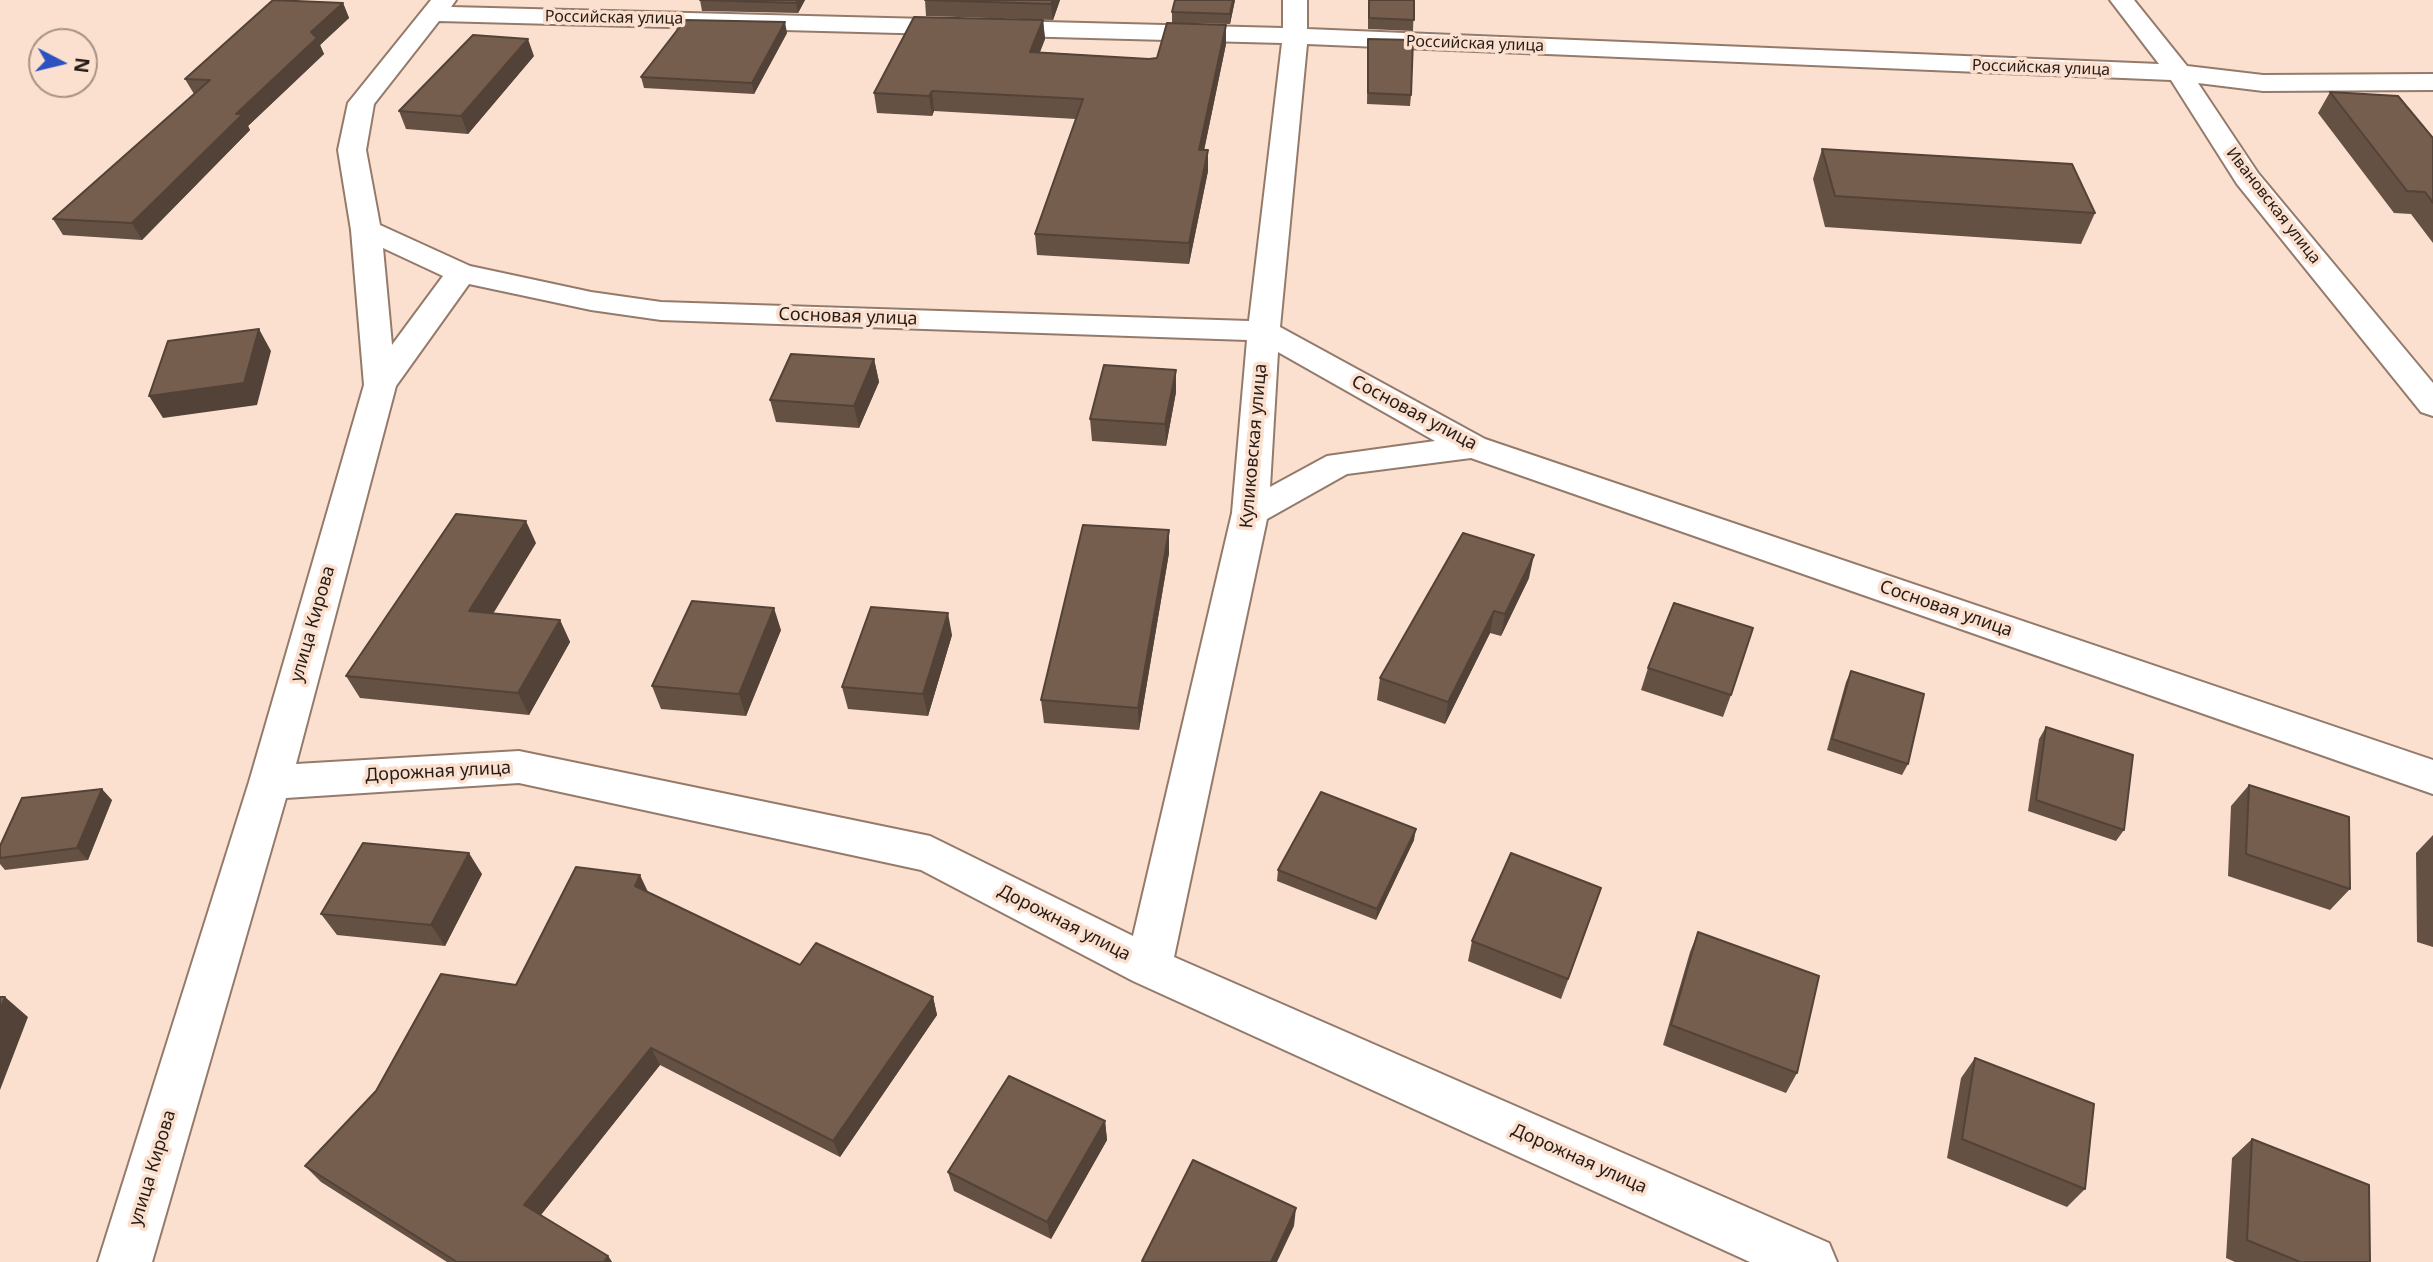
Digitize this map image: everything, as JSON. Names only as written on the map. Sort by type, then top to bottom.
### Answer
[{"type":"street","name":"Куликовская улица","points":[[1149,967],[1250,513],[1264,331],[1294,36],[1295,0]]},
{"type":"street","name":"Ивановская улица","points":[[2122,0],[2179,73],[2247,178],[2433,405]]},
{"type":"street","name":"Российская улица","points":[[438,7],[1294,36],[2179,73],[2263,83],[2433,82]]},
{"type":"street","name":"улица Кирова","points":[[125,1262],[270,782],[380,385],[366,230],[352,150],[361,103],[438,7]]},
{"type":"street","name":"Сосновая улица","points":[[366,230],[461,273],[591,301],[661,311],[1264,331],[1473,447],[2433,777]]},
{"type":"street","points":[[380,385],[461,273]]},
{"type":"street","points":[[1250,513],[1339,464],[1473,447]]},
{"type":"street","name":"Дорожная улица","points":[[270,782],[519,767],[930,854],[1149,967],[1810,1262]]},
{"type":"building","points":[[273,0],[343,3],[311,32],[317,38],[236,114],[243,114],[132,223],[53,219],[210,80],[185,79]]},
{"type":"building","points":[[700,0],[797,0],[796,3]]},
{"type":"building","points":[[925,0],[1053,0],[1051,4]]},
{"type":"building","points":[[1175,0],[1233,0],[1230,14],[1172,12]]},
{"type":"building","points":[[1369,0],[1414,0],[1414,20],[1369,18]]},
{"type":"building","points":[[914,17],[1043,20],[1030,52],[1149,59],[1157,58],[1167,23],[1226,25],[1199,150],[1208,150],[1189,243],[1035,234],[1083,99],[932,91],[929,96],[874,93]]},
{"type":"building","points":[[685,20],[785,22],[752,83],[641,77]]},
{"type":"building","points":[[473,35],[528,39],[461,116],[399,111]]},
{"type":"building","points":[[1368,39],[1413,40],[1411,95],[1368,93]]},
{"type":"building","points":[[2330,92],[2398,96],[2433,138],[2433,203],[2425,192],[2407,191]]},
{"type":"building","points":[[1822,149],[2072,164],[2095,213],[1835,196]]},
{"type":"building","points":[[259,329],[244,383],[149,396],[168,341]]},
{"type":"building","points":[[791,354],[874,359],[854,406],[770,400]]},
{"type":"building","points":[[1104,365],[1176,370],[1165,424],[1090,419]]},
{"type":"building","points":[[456,514],[526,521],[469,611],[560,620],[518,693],[346,676]]},
{"type":"building","points":[[1083,525],[1169,530],[1138,708],[1041,700]]},
{"type":"building","points":[[1463,533],[1534,555],[1505,614],[1494,611],[1448,702],[1380,678]]},
{"type":"building","points":[[692,601],[774,608],[739,694],[652,686]]},
{"type":"building","points":[[1674,603],[1753,628],[1731,695],[1648,668]]},
{"type":"building","points":[[871,607],[948,613],[923,694],[842,687]]},
{"type":"building","points":[[1851,671],[1924,694],[1908,764],[1832,739]]},
{"type":"building","points":[[2046,727],[2133,755],[2124,830],[2036,800]]},
{"type":"building","points":[[2249,785],[2349,817],[2350,889],[2246,854]]},
{"type":"building","points":[[102,789],[77,848],[0,858],[0,846],[22,798]]},
{"type":"building","points":[[1321,792],[1416,829],[1377,909],[1278,870]]},
{"type":"building","points":[[363,843],[469,853],[431,925],[321,914]]},
{"type":"building","points":[[1511,853],[1601,888],[1568,979],[1472,941]]},
{"type":"building","points":[[576,867],[640,875],[635,886],[800,965],[816,943],[933,997],[833,1141],[651,1048],[524,1205],[608,1256],[604,1262],[457,1262],[305,1166],[376,1091],[441,974],[516,985]]},
{"type":"building","points":[[1698,932],[1819,976],[1797,1073],[1671,1025]]},
{"type":"building","points":[[0,997],[5,997],[0,1010]]},
{"type":"building","points":[[1975,1058],[2094,1104],[2085,1189],[1962,1139]]},
{"type":"building","points":[[1009,1076],[1105,1121],[1047,1222],[948,1172]]},
{"type":"building","points":[[2252,1139],[2369,1185],[2370,1262],[2300,1262],[2247,1240]]},
{"type":"building","points":[[1193,1160],[1296,1208],[1271,1262],[1142,1261]]}]
